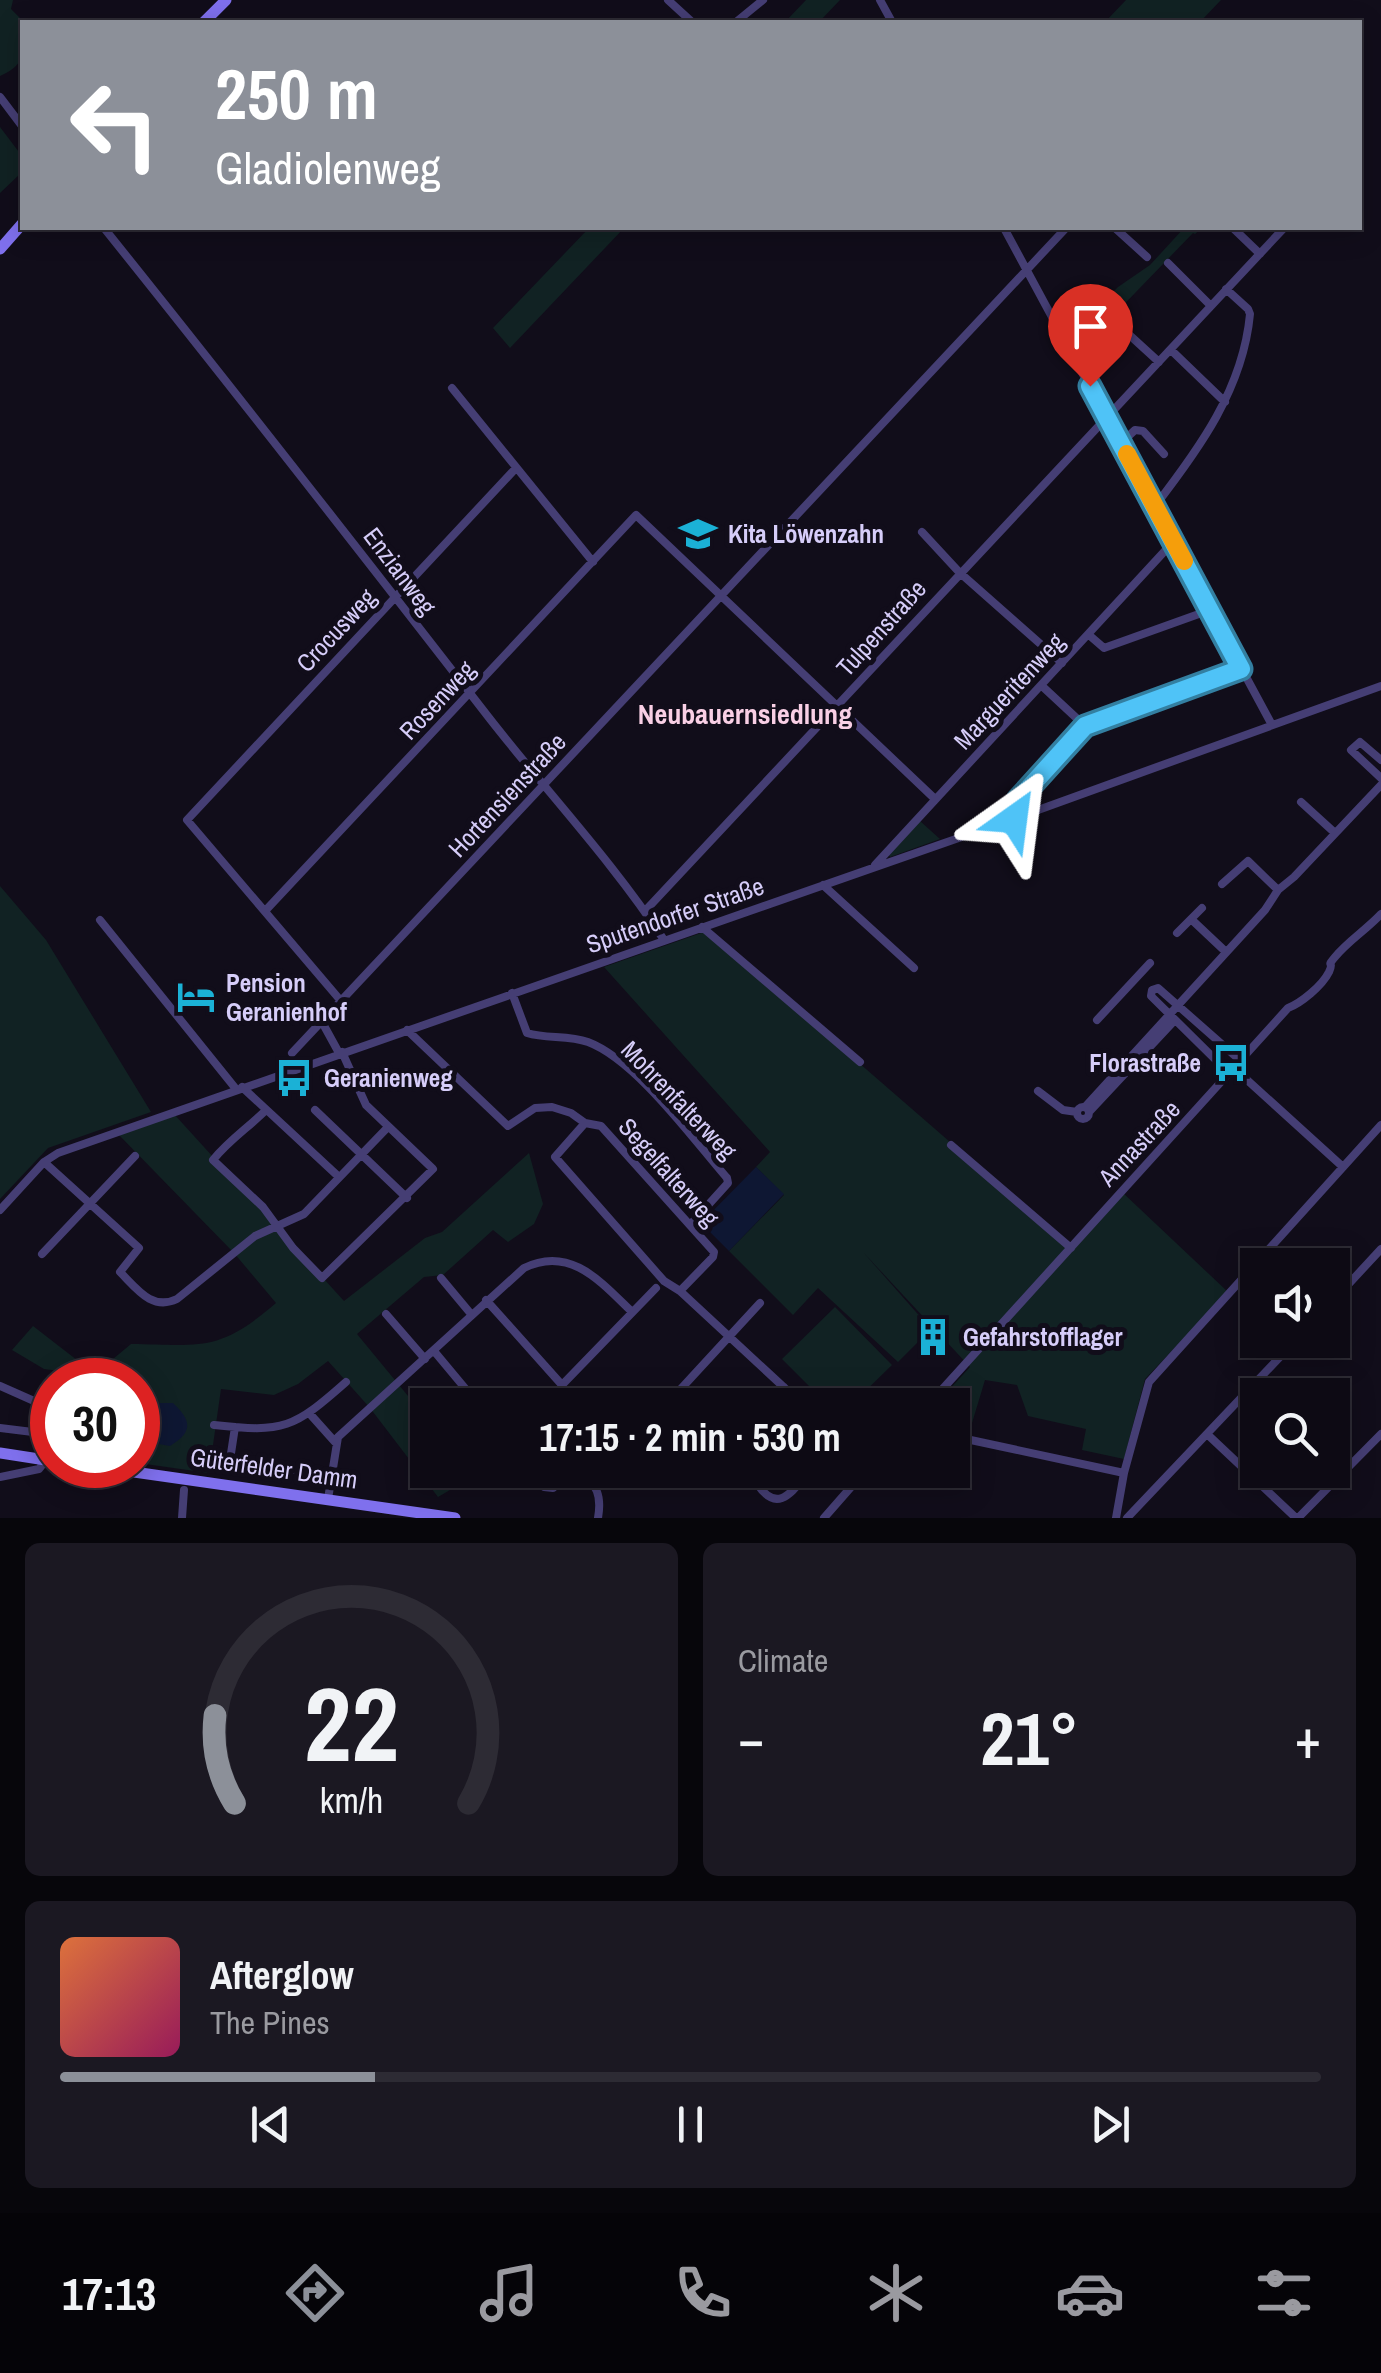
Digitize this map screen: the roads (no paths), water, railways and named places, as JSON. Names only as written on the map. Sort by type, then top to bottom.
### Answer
[{"type":"street","points":[[206,20],[226,0]]},
{"type":"street","points":[[217,20],[236,0]]},
{"type":"street","points":[[668,0],[690,20]]},
{"type":"street","points":[[738,20],[763,0]]},
{"type":"street","points":[[0,97],[20,123]]},
{"type":"street","points":[[0,249],[20,226]]},
{"type":"street","name":"Enzianweg","points":[[106,230],[664,940]]},
{"type":"street","points":[[1005,230],[1272,725]]},
{"type":"street","name":"Hortensienstraße","points":[[292,1053],[1064,230]]},
{"type":"street","points":[[1117,230],[1147,257]]},
{"type":"street","points":[[1234,230],[1260,254]]},
{"type":"street","name":"Tulpenstraße","points":[[645,911],[1282,230]]},
{"type":"street","points":[[1168,264],[1211,306]]},
{"type":"street","points":[[1155,506],[1200,448],[1225,402],[1239,364],[1250,314],[1226,289]]},
{"type":"street","points":[[1114,320],[1158,362]]},
{"type":"street","points":[[1170,350],[1225,402]]},
{"type":"street","points":[[452,388],[594,562]]},
{"type":"street","points":[[1120,442],[1135,430],[1143,432],[1164,454]]},
{"type":"street","name":"Crocusweg","points":[[266,910],[188,820],[516,468]]},
{"type":"street","name":"Rosenweg","points":[[266,910],[636,515],[720,594]]},
{"type":"street","points":[[922,532],[959,572],[1062,663]]},
{"type":"street","name":"Margueritenweg","points":[[874,867],[1174,542]]},
{"type":"street","points":[[720,594],[935,799]]},
{"type":"street","points":[[1088,636],[1104,648],[1210,610]]},
{"type":"street","points":[[1014,819],[1018,800],[1085,726],[1241,669]]},
{"type":"street","points":[[1042,686],[1085,726]]},
{"type":"street","name":"Sputendorfer Straße","points":[[0,1210],[58,1152],[1014,819],[1381,686]]},
{"type":"street","points":[[1038,1091],[1063,1110],[1084,1110],[1171,1018],[1278,890],[1381,782],[1351,750],[1360,742],[1381,760]]},
{"type":"street","points":[[1301,802],[1335,833]]},
{"type":"street","points":[[1222,884],[1248,861],[1278,890]]},
{"type":"street","points":[[823,884],[914,968]]},
{"type":"street","points":[[1177,934],[1202,908]]},
{"type":"street","points":[[266,910],[341,1001]]},
{"type":"street","name":"Annastraße","points":[[943,1388],[1288,1008],[1298,1004],[1325,977],[1346,944],[1362,935],[1381,914]]},
{"type":"street","points":[[1191,919],[1226,952]]},
{"type":"street","points":[[100,920],[239,1088],[339,1177]]},
{"type":"street","points":[[702,928],[860,1062]]},
{"type":"street","points":[[1098,1020],[1150,963]]},
{"type":"street","points":[[1136,977],[1152,990]]},
{"type":"street","points":[[1152,990],[1158,988],[1178,1005],[1236,1068],[1343,1167]]},
{"type":"street","points":[[1152,990],[1151,996],[1171,1018],[1236,1068]]},
{"type":"street","name":"Mohrenfalterweg","points":[[512,994],[527,1032],[574,1038],[612,1054],[657,1098],[727,1178],[728,1184],[690,1225]]},
{"type":"street","points":[[266,1110],[234,1136],[213,1160],[278,1223],[293,1248],[322,1278],[433,1170],[361,1099],[322,1022]]},
{"type":"street","name":"Segelfalterweg","points":[[407,1030],[508,1126],[536,1108],[552,1107],[608,1130],[714,1252],[680,1291]]},
{"type":"street","points":[[315,1110],[407,1198]]},
{"type":"street","points":[[584,1123],[555,1157],[664,1281],[680,1291],[784,1388]]},
{"type":"street","points":[[1116,1518],[1124,1473],[1150,1382],[1381,1126]]},
{"type":"street","points":[[44,1162],[140,1248],[120,1272],[150,1300],[162,1304],[178,1299],[255,1236],[304,1214],[388,1127]]},
{"type":"street","points":[[952,1145],[1071,1248]]},
{"type":"street","points":[[42,1254],[135,1156]]},
{"type":"street","points":[[1350,1283],[1381,1249]]},
{"type":"street","points":[[328,1499],[335,1442],[516,1274],[533,1264],[568,1262],[592,1274],[632,1312]]},
{"type":"street","points":[[441,1278],[471,1314]]},
{"type":"street","points":[[560,1388],[656,1288]]},
{"type":"street","points":[[486,1300],[562,1385]]},
{"type":"street","points":[[680,1388],[726,1334],[760,1303]]},
{"type":"street","points":[[386,1314],[425,1359]]},
{"type":"street","points":[[434,1350],[465,1388]]},
{"type":"street","points":[[1127,1518],[1279,1358]]},
{"type":"street","points":[[214,1424],[274,1429],[310,1414],[346,1382]]},
{"type":"street","points":[[0,1386],[52,1408],[48,1434],[0,1428]]},
{"type":"street","points":[[310,1414],[335,1442]]},
{"type":"street","points":[[235,1427],[230,1460],[331,1475]]},
{"type":"street","points":[[1207,1434],[1297,1518],[1381,1434]]},
{"type":"street","points":[[970,1440],[1124,1473]]},
{"type":"street","points":[[0,1453],[30,1457]]},
{"type":"street","points":[[0,1477],[30,1470]]},
{"type":"street","name":"Güterfelder Damm","points":[[160,1475],[455,1518]]},
{"type":"street","points":[[598,1488],[598,1518]]},
{"type":"street","points":[[761,1488],[777,1500],[794,1488]]},
{"type":"street","points":[[824,1518],[850,1488]]},
{"type":"street","points":[[182,1518],[184,1490]]},
{"type":"water","points":[[756,1167],[784,1194],[729,1251],[701,1223]]},
{"type":"water","points":[[160,1403],[173,1403],[186,1421],[183,1436],[170,1446],[160,1444]]},
{"type":"place","name":"Kita Löwenzahn","points":[[698,534]]},
{"type":"place","name":"Pension Geranienhof","points":[[196,997]]},
{"type":"place","name":"Florastraße","points":[[1231,1063]]},
{"type":"place","name":"Geranienweg","points":[[294,1078]]},
{"type":"place","name":"Gefahrstofflager","points":[[933,1337]]},
{"type":"district","name":"Neubauernsiedlung","points":[[745,714]]}]
